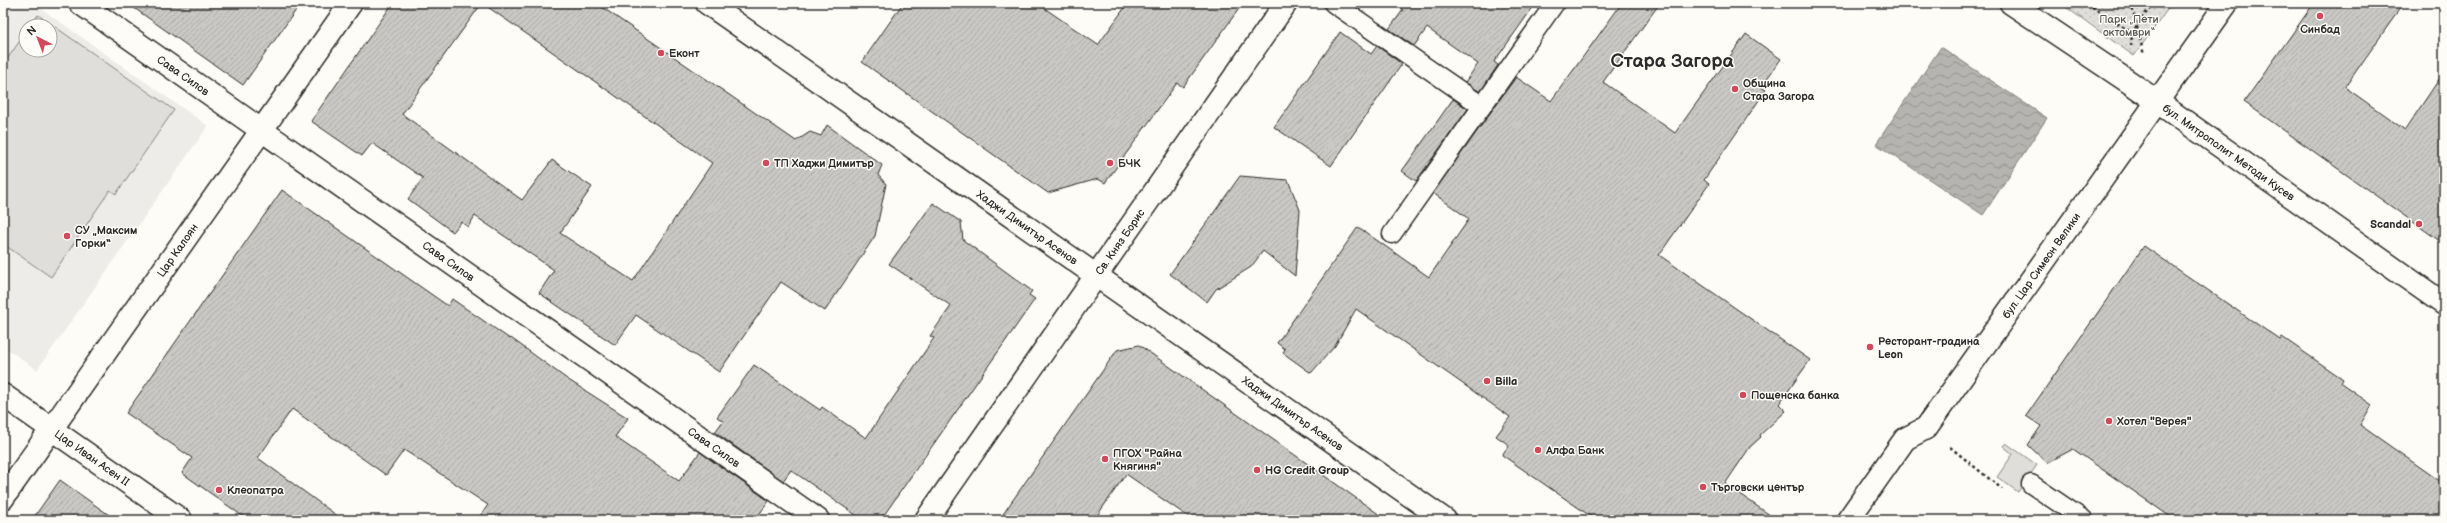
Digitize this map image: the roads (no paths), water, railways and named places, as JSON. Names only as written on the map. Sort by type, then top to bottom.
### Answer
[{"type":"street","name":"Сава Силов","points":[[80,3],[818,520]]},
{"type":"street","name":"Цар Калоян","points":[[3,498],[351,3]]},
{"type":"street","name":"Хаджи Димитър Асенов","points":[[708,3],[1445,520]]},
{"type":"street","name":"Св. Княз Борис","points":[[926,520],[1286,3]]},
{"type":"street","name":"бул. Митрополит Методи Кусев","points":[[2011,3],[2157,102],[2444,304]]},
{"type":"street","name":"бул. Цар Симеон Велики","points":[[1848,520],[1905,439],[1926,428],[2227,3]]},
{"type":"street","name":"Цар Иван Асен II","points":[[3,395],[181,520]]},
{"type":"lane","points":[[1333,3],[1482,106]]},
{"type":"lane","points":[[1392,234],[1555,3]]},
{"type":"lane","points":[[2031,484],[2084,520]]},
{"type":"water","points":[[1941,47],[2047,118],[1983,215],[1876,144]]},
{"type":"place","name":"Синбад","points":[[2320,16]]},
{"type":"place","name":"Еконт","points":[[661,53]]},
{"type":"place","name":"Община Стара Загора","points":[[1735,89]]},
{"type":"place","name":"ТП Хаджи Димитър","points":[[766,163]]},
{"type":"place","name":"БЧК","points":[[1110,163]]},
{"type":"place","name":"Scandal","points":[[2419,224]]},
{"type":"place","name":"СУ „Максим Горки“","points":[[67,236]]},
{"type":"place","name":"Ресторант-градина Leon","points":[[1870,347]]},
{"type":"place","name":"Billa","points":[[1487,381]]},
{"type":"place","name":"Пощенска банка","points":[[1743,395]]},
{"type":"place","name":"Хотел \"Верея\"","points":[[2109,421]]},
{"type":"place","name":"Алфа Банк","points":[[1538,450]]},
{"type":"place","name":"ПГОХ \"Райна Княгиня\"","points":[[1105,459]]},
{"type":"place","name":"HG Credit Group","points":[[1257,470]]},
{"type":"place","name":"Търговски център","points":[[1703,487]]},
{"type":"place","name":"Клеопатра","points":[[219,490]]},
{"type":"district","name":"Стара Загора","points":[[1672,61]]},
{"type":"park label","name":"Парк „Пети октомври“","points":[[2129,25]]}]
